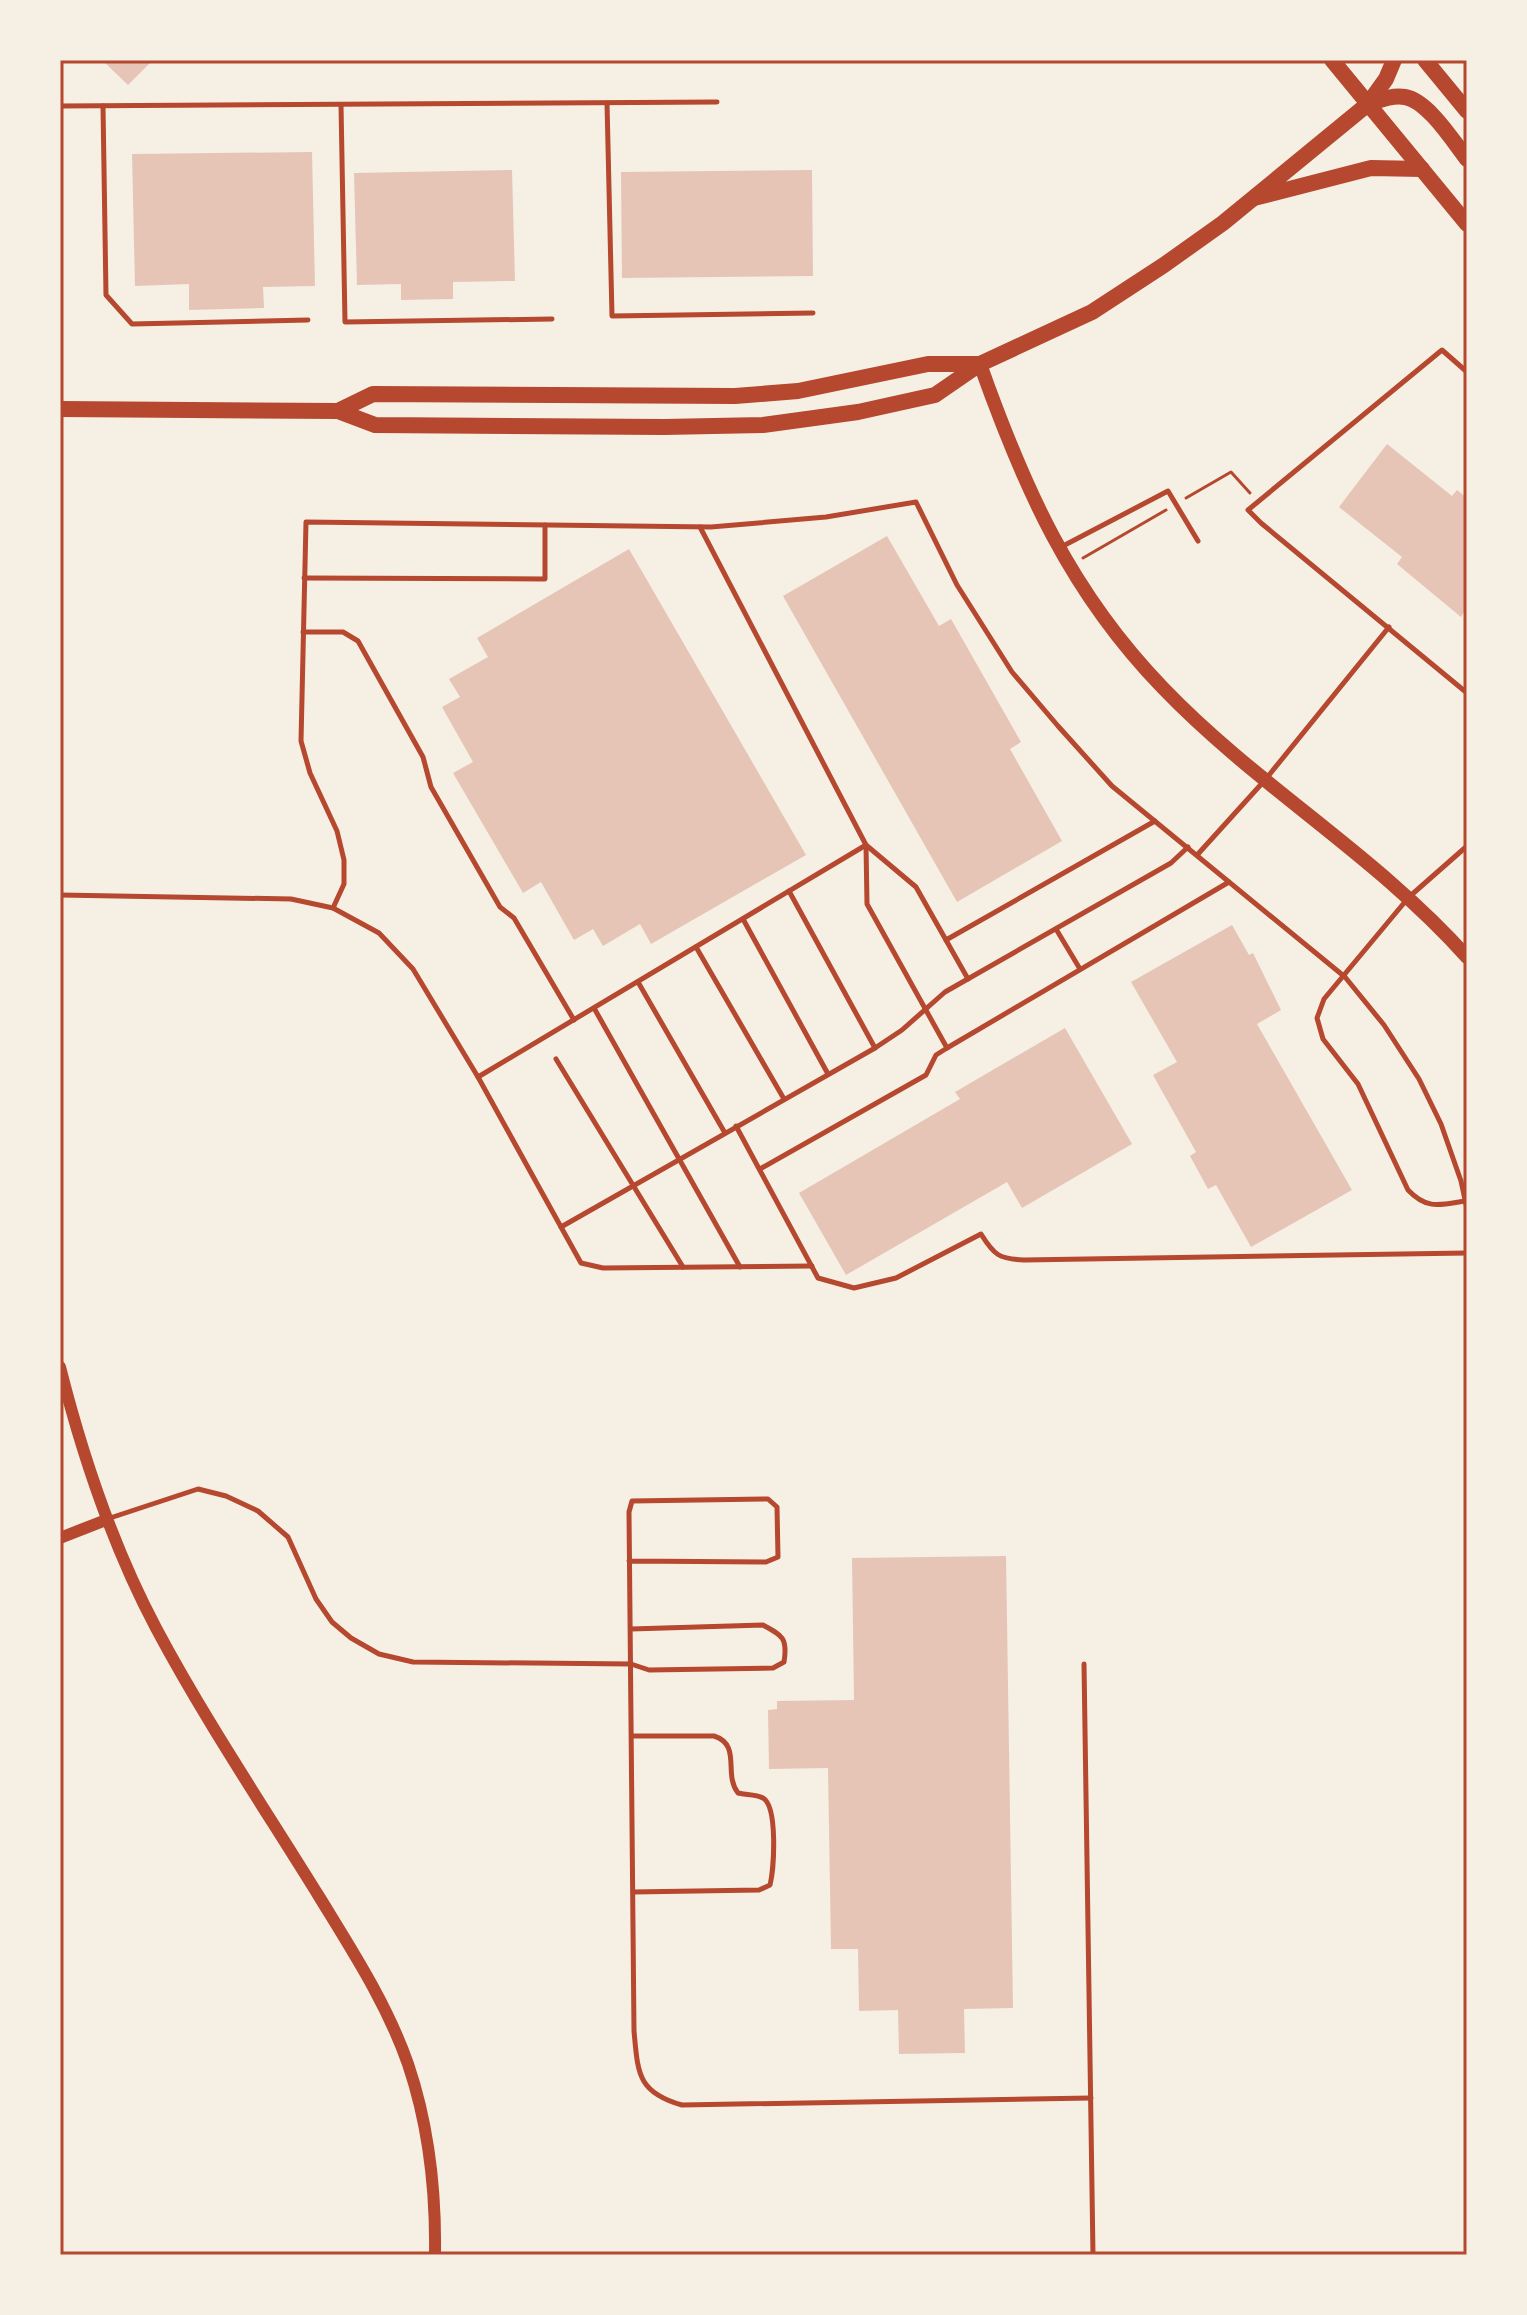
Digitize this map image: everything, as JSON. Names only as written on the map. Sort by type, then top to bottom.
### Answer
[{"type":"main road","points":[[1332,60],[1467,224]]},
{"type":"main road","points":[[60,409],[338,411],[375,425],[664,427],[763,425],[858,412],[935,395],[980,364],[1102,305],[1189,248],[1368,104],[1386,79],[1394,60]]},
{"type":"main road","points":[[1425,60],[1467,111]]},
{"type":"main road","points":[[1368,104],[1398,97],[1415,100],[1425,107],[1467,159]]},
{"type":"main road","points":[[1254,198],[1371,168],[1422,169]]},
{"type":"main road","points":[[338,411],[373,394],[735,396],[798,391],[928,364],[980,364]]},
{"type":"main road","points":[[980,364],[1014,459],[1058,548],[1086,594],[1136,659],[1196,721],[1409,897],[1467,957]]},
{"type":"street","points":[[60,1367],[91,1480],[157,1631],[386,2010],[412,2076],[427,2135],[434,2188],[435,2255]]},
{"type":"street","points":[[60,1538],[106,1520]]},
{"type":"lane","points":[[60,106],[717,102]]},
{"type":"lane","points":[[607,103],[612,316],[813,313]]},
{"type":"lane","points":[[341,105],[345,322],[552,319]]},
{"type":"lane","points":[[103,106],[106,295],[132,324],[308,320]]},
{"type":"lane","points":[[1467,372],[1442,350],[1248,510],[1467,693]]},
{"type":"lane","points":[[1058,548],[1168,491],[1198,541]]},
{"type":"lane","points":[[333,908],[344,884],[344,860],[337,831],[310,773],[301,741],[306,522],[700,527],[826,517],[916,502],[957,585],[1012,672],[1112,786],[1345,977],[1384,1025],[1419,1079],[1441,1124],[1467,1209]]},
{"type":"lane","points":[[304,578],[545,579],[545,525]]},
{"type":"lane","points":[[700,527],[866,845],[916,887],[968,979]]},
{"type":"lane","points":[[1198,854],[1265,780],[1389,627]]},
{"type":"lane","points":[[303,632],[343,632],[358,641],[423,757],[431,787],[500,907],[514,918],[574,1020]]},
{"type":"lane","points":[[946,940],[1155,821]]},
{"type":"lane","points":[[478,1077],[866,845]]},
{"type":"lane","points":[[866,845],[867,904],[947,1048]]},
{"type":"lane","points":[[1465,1201],[1436,1205],[1419,1202],[1408,1190],[1358,1084],[1323,1039],[1317,1018],[1324,999],[1409,897],[1467,846]]},
{"type":"lane","points":[[561,1227],[875,1048],[902,1030],[924,1008],[968,979],[1171,863],[1188,847]]},
{"type":"lane","points":[[760,1169],[926,1075],[936,1055],[1229,882]]},
{"type":"lane","points":[[789,891],[875,1048]]},
{"type":"lane","points":[[60,895],[291,899],[333,908],[379,933],[413,969],[478,1077],[581,1263],[603,1268],[812,1266]]},
{"type":"lane","points":[[743,919],[828,1074]]},
{"type":"lane","points":[[1056,929],[1080,969]]},
{"type":"lane","points":[[696,947],[784,1099]]},
{"type":"lane","points":[[638,982],[725,1133]]},
{"type":"lane","points":[[594,1008],[740,1267]]},
{"type":"lane","points":[[556,1059],[683,1267]]},
{"type":"lane","points":[[736,1126],[818,1278],[854,1288],[896,1278],[981,1234],[992,1252],[1008,1259],[1024,1260],[1467,1253]]},
{"type":"lane","points":[[106,1520],[198,1489],[226,1496],[258,1511],[288,1537],[316,1599],[332,1622],[351,1638],[379,1654],[413,1662],[631,1664],[649,1670],[773,1668],[784,1662],[787,1648],[781,1635],[763,1625],[631,1629]]},
{"type":"lane","points":[[629,1561],[766,1562],[778,1557],[777,1507],[768,1499],[632,1501],[629,1512],[629,1561],[631,1629],[634,2031],[637,2065],[643,2081],[659,2098],[682,2105],[1091,2098]]},
{"type":"lane","points":[[1084,1664],[1093,2255]]},
{"type":"lane","points":[[632,1736],[714,1736],[725,1739],[731,1749],[732,1785],[738,1793],[760,1796],[769,1803],[773,1874],[770,1885],[759,1890],[633,1892]]},
{"type":"building","points":[[102,60],[153,60],[128,85]]},
{"type":"building","points":[[312,152],[315,286],[263,287],[264,308],[189,310],[189,284],[135,286],[132,154]]},
{"type":"building","points":[[512,170],[515,281],[453,282],[453,299],[401,300],[401,284],[357,285],[354,173]]},
{"type":"building","points":[[812,170],[813,276],[622,278],[621,172]]},
{"type":"building","points":[[1387,444],[1452,496],[1457,490],[1467,498],[1467,612],[1465,610],[1461,617],[1397,564],[1402,557],[1339,507]]},
{"type":"building","points":[[887,536],[939,626],[951,619],[1021,742],[1010,749],[1062,841],[957,902],[783,596]]},
{"type":"building","points":[[629,549],[806,855],[651,944],[640,924],[603,946],[593,929],[574,940],[541,882],[523,893],[453,773],[473,762],[442,707],[460,697],[449,679],[488,657],[477,638]]},
{"type":"building","points":[[1232,925],[1249,955],[1253,953],[1281,1010],[1257,1024],[1352,1190],[1251,1247],[1216,1185],[1208,1189],[1190,1156],[1196,1152],[1153,1075],[1177,1062],[1131,982]]},
{"type":"building","points":[[1065,1028],[1132,1144],[1022,1208],[1007,1182],[846,1275],[799,1193],[960,1099],[955,1092]]},
{"type":"building","points":[[1006,1556],[1013,2008],[964,2009],[965,2053],[899,2054],[898,2010],[859,2011],[858,1949],[831,1949],[828,1768],[769,1769],[768,1710],[777,1709],[777,1701],[854,1700],[852,1558]]}]
